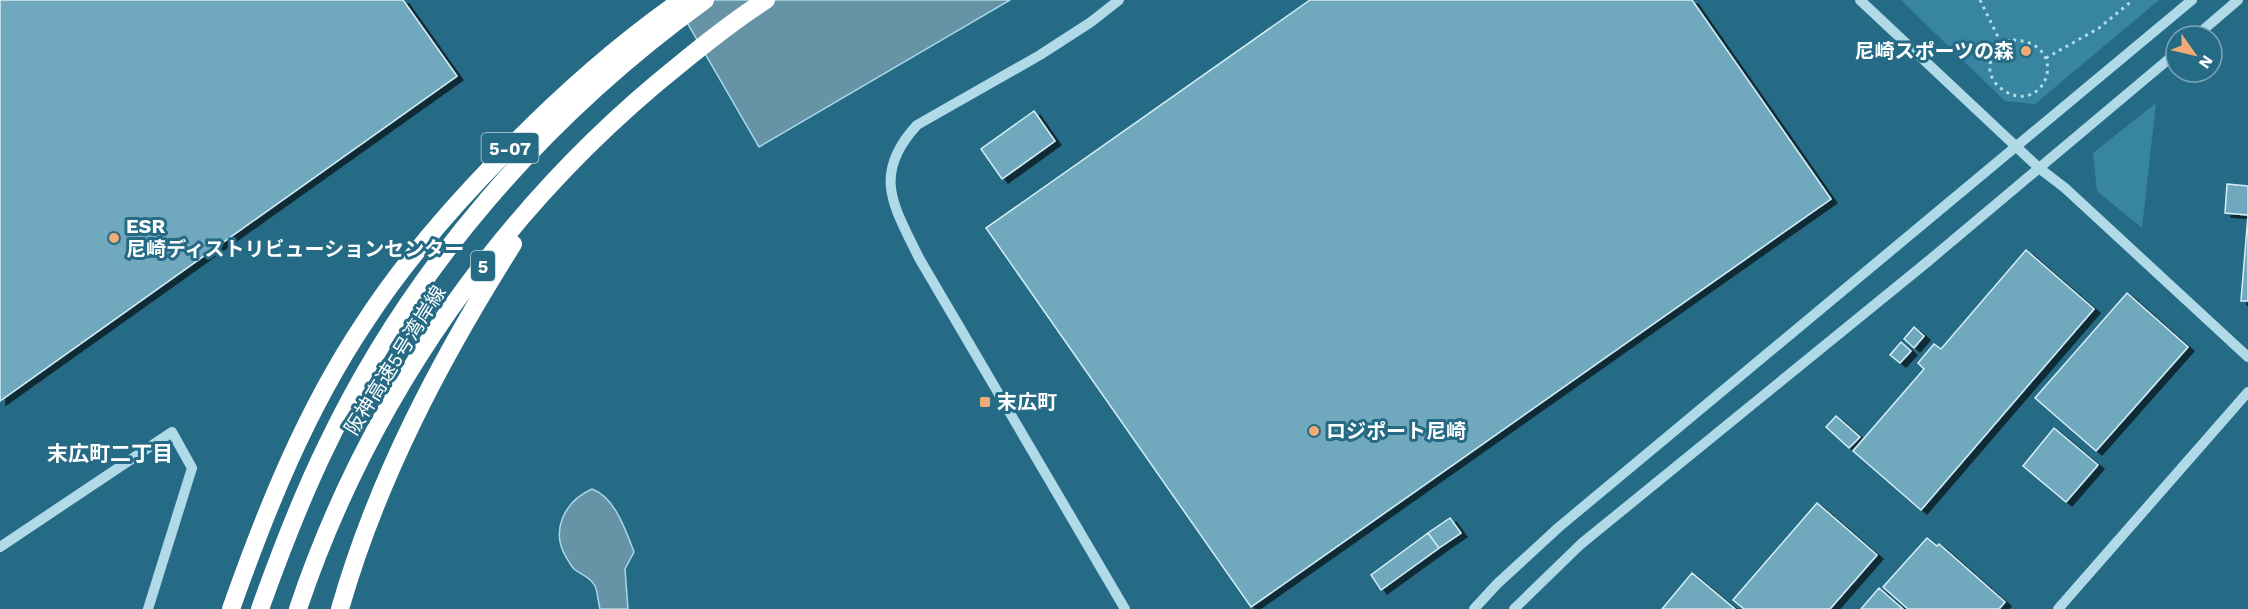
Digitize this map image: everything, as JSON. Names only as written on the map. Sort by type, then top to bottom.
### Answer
[{"type":"highway","name":"5-07","points":[[231,609],[276,491],[308,423],[358,332],[400,271],[480,178],[568,90],[622,44],[682,0]]},
{"type":"highway","name":"阪神高速5号湾岸線","points":[[260,609],[302,499],[328,443],[365,375],[434,268],[476,212],[574,106],[626,60],[705,0]]},
{"type":"highway","name":"阪神高速5号湾岸線","points":[[298,609],[334,514],[360,459],[424,348],[461,294],[505,237],[598,134],[695,52],[766,0]]},
{"type":"highway","name":"5-07","points":[[340,609],[369,521],[392,466],[454,343],[516,239],[598,134]]},
{"type":"street","points":[[1119,0],[1091,22],[1040,55],[917,125],[905,138],[895,155],[890,174],[891,197],[919,258],[1125,609]]},
{"type":"street","points":[[1860,0],[2039,168],[2065,188],[2248,357]]},
{"type":"street","points":[[1474,609],[1497,584],[1559,527],[2192,0]]},
{"type":"street","points":[[2210,24],[2238,0]]},
{"type":"street","points":[[1514,609],[1581,544],[2164,63]]},
{"type":"street","points":[[2058,609],[2248,392]]},
{"type":"street","points":[[0,547],[172,432],[192,468],[148,609]]},
{"type":"path","points":[[1980,0],[2001,43]]},
{"type":"path","points":[[2046,58],[2099,28],[2133,0]]},
{"type":"path","points":[[2027,40],[2038,47],[2046,58],[2049,71],[2044,84],[2030,95],[2017,96],[2005,91],[1995,83],[1989,70],[1991,56],[2001,43],[2027,40]]},
{"type":"shaded area","points":[[674,0],[1010,0],[759,147]]},
{"type":"shaded area","name":"尼崎スポーツの森","points":[[1901,0],[2159,0],[2035,104],[2005,101]]},
{"type":"shaded area","points":[[2156,103],[2142,228],[2097,191],[2093,153]]},
{"type":"shaded area","points":[[592,489],[607,499],[619,516],[634,552],[625,569],[628,609],[600,609],[595,586],[573,568],[561,547],[560,527],[563,517],[574,501]]},
{"type":"building","name":"ESR 尼崎ディストリビューションセンター","points":[[0,0],[403,0],[457,76],[0,401]]},
{"type":"building","name":"ロジポート尼崎","points":[[1310,0],[1692,0],[1831,199],[1251,607],[986,228]]},
{"type":"building","points":[[1034,111],[1055,141],[1002,179],[981,149]]},
{"type":"building","points":[[2227,184],[2248,186],[2248,215],[2225,213]]},
{"type":"building","points":[[2248,215],[2248,301],[2241,301]]},
{"type":"building","points":[[2026,250],[2094,309],[1921,510],[1853,451],[1924,369],[1918,363],[1934,344],[1941,349]]},
{"type":"building","points":[[2127,293],[2188,347],[2096,451],[2035,398]]},
{"type":"building","points":[[1914,327],[1924,336],[1914,348],[1904,339]]},
{"type":"building","points":[[1901,342],[1911,351],[1900,363],[1890,355]]},
{"type":"building","points":[[1836,416],[1860,437],[1849,448],[1826,427]]},
{"type":"building","points":[[2054,428],[2098,465],[2066,502],[2023,466]]},
{"type":"building","points":[[1817,503],[1877,555],[1830,609],[1744,609],[1733,600]]},
{"type":"building","points":[[1450,518],[1461,533],[1439,548],[1428,533]]},
{"type":"building","points":[[1428,533],[1439,548],[1381,590],[1371,575]]},
{"type":"building","points":[[1927,538],[1937,546],[1939,544],[2005,602],[1999,609],[1908,609],[1883,587]]},
{"type":"building","points":[[1692,573],[1735,609],[1662,609]]},
{"type":"building","points":[[1879,588],[1903,609],[1861,609]]},
{"type":"place","name":"尼崎スポーツの森","points":[[2026,51]]},
{"type":"place","name":"ESR 尼崎ディストリビューションセンター","points":[[114,238]]},
{"type":"place","name":"末広町","points":[[985,402]]},
{"type":"place","name":"ロジポート尼崎","points":[[1314,431]]},
{"type":"district","name":"末広町二丁目","points":[[110,453]]}]
